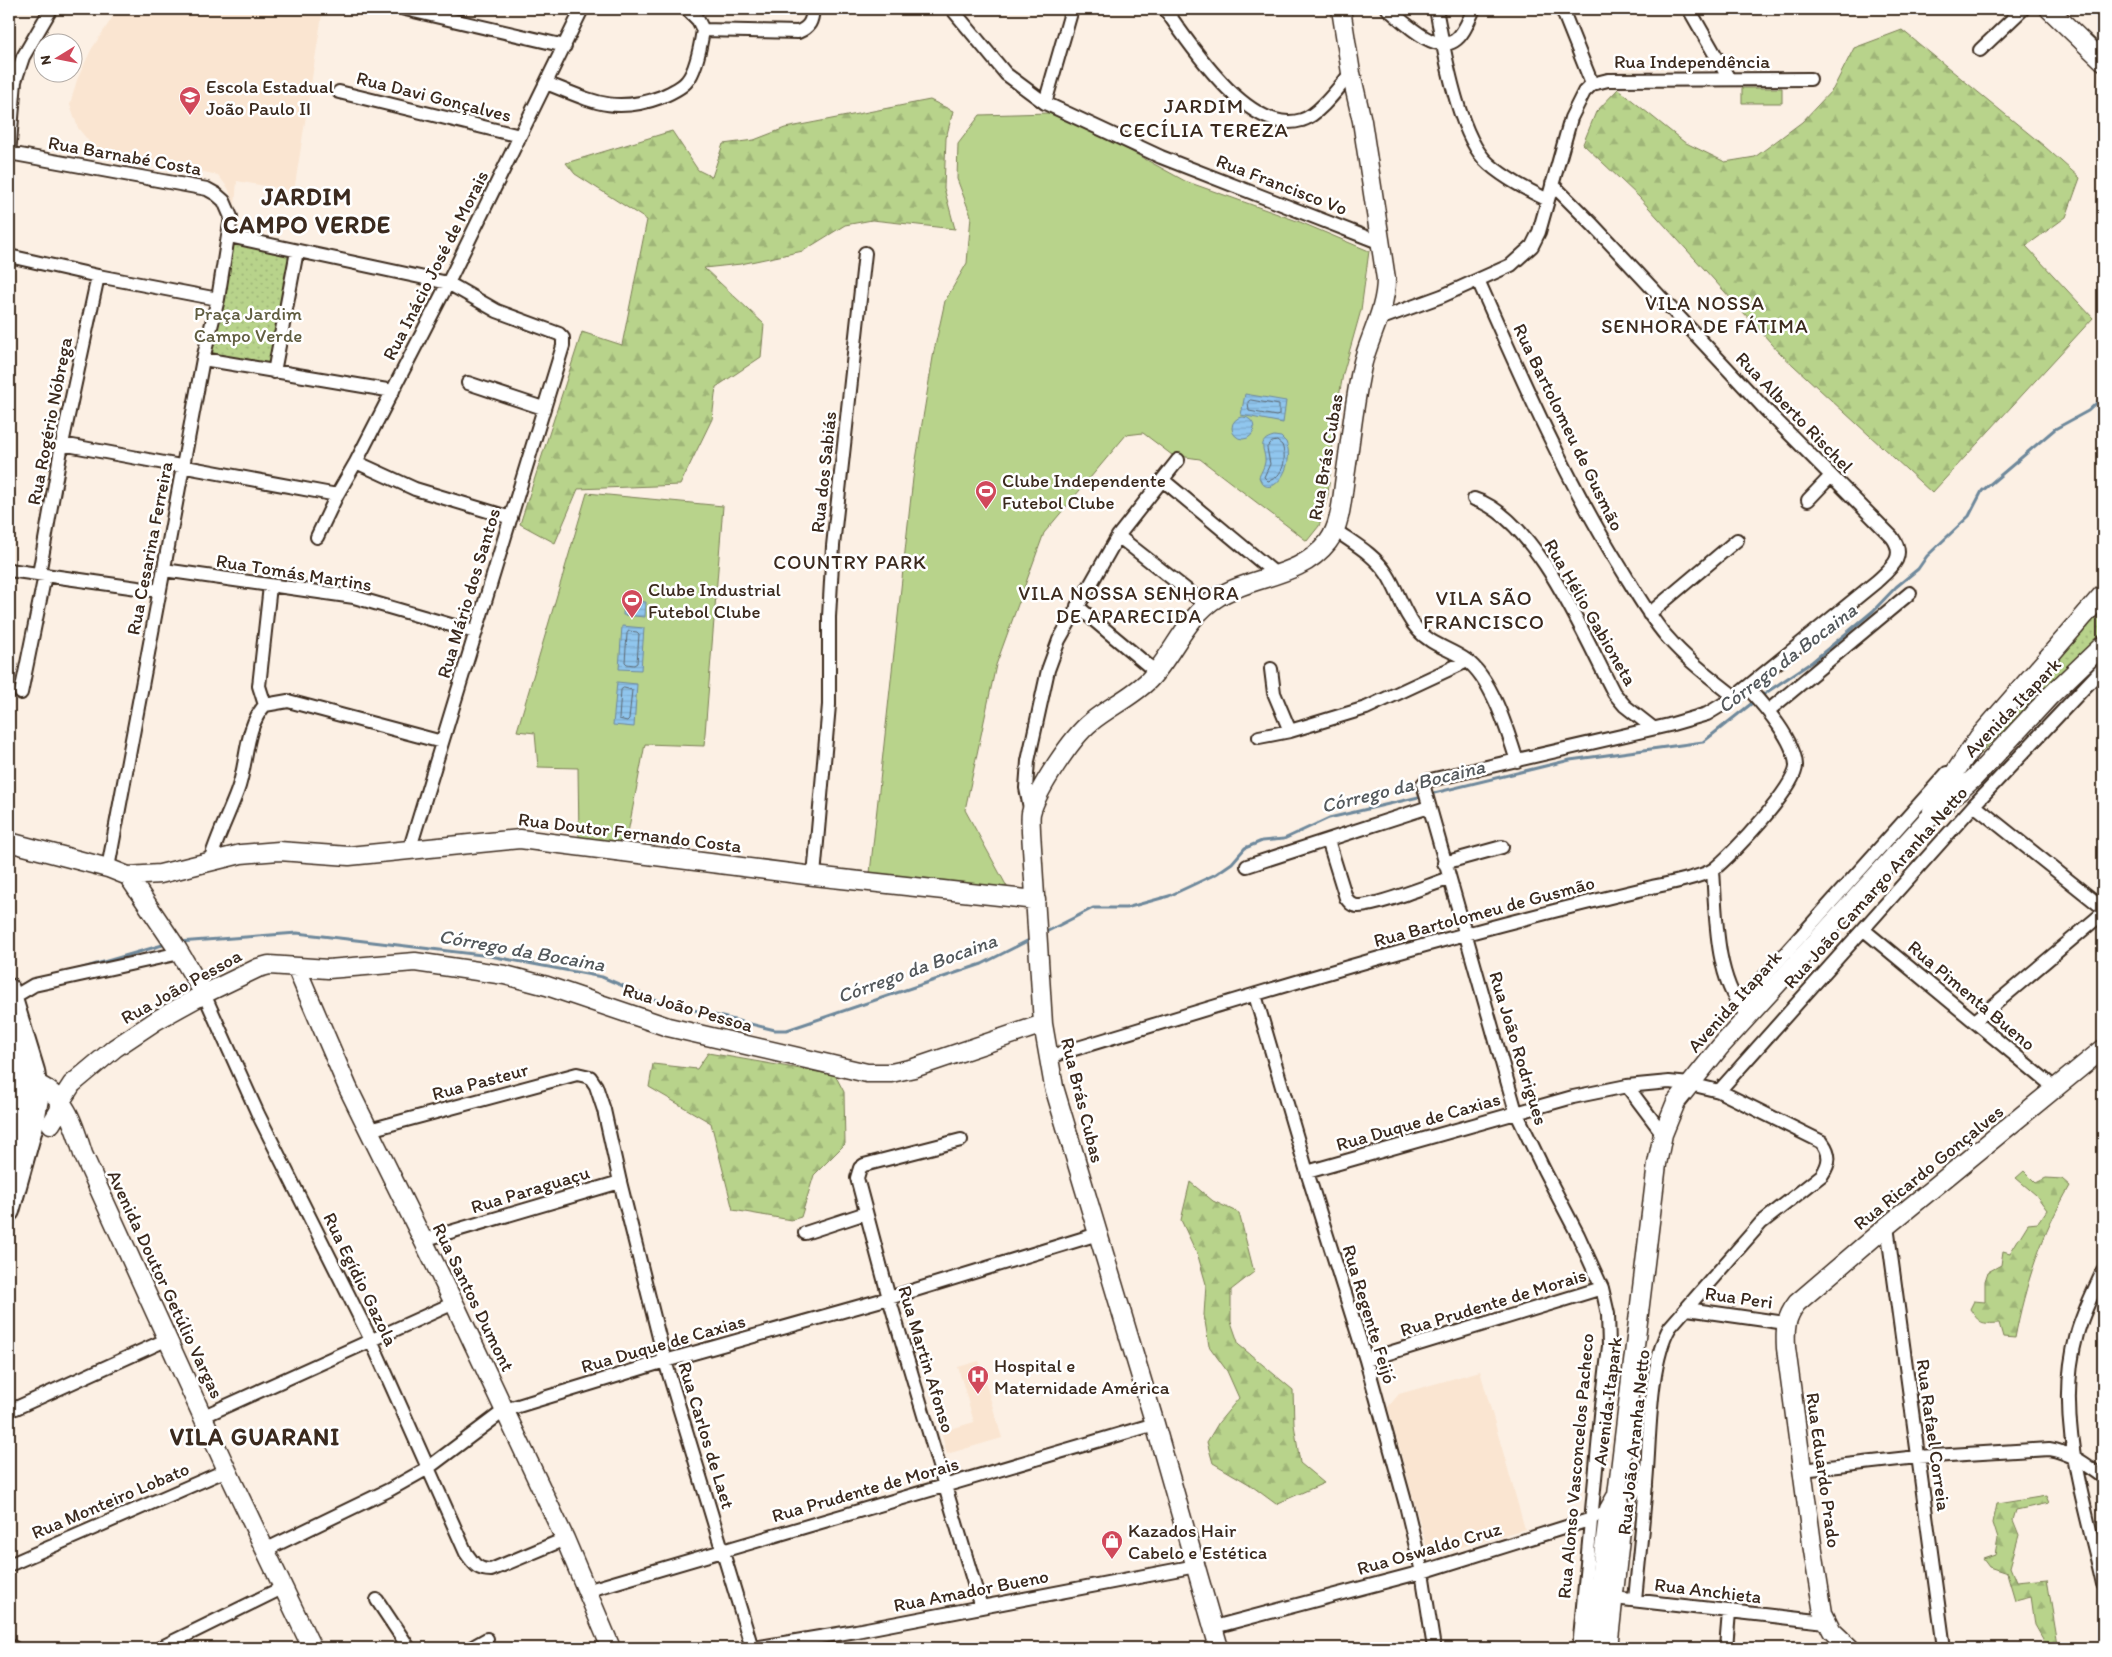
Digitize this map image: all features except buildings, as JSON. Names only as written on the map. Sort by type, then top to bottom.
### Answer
[{"type":"main road","points":[[10,999],[25,1107],[29,1117],[42,1123]]},
{"type":"main road","points":[[9,1212],[42,1123],[37,1108],[37,1084],[10,999]]},
{"type":"main road","points":[[9,1164],[16,1132],[19,1064]]},
{"type":"street","points":[[9,154],[15,81],[23,57],[51,9]]},
{"type":"street","points":[[405,9],[565,46]]},
{"type":"street","name":"Rua Inácio José de Morais","points":[[317,537],[336,495],[356,462],[448,283],[582,9]]},
{"type":"street","points":[[546,83],[598,104],[615,106],[649,101],[668,94],[687,82],[698,56],[704,30],[698,20],[687,9]]},
{"type":"street","points":[[704,30],[798,32],[807,29],[812,22],[813,9]]},
{"type":"street","name":"Rua Francisco Vo","points":[[952,9],[1006,74],[1045,103],[1170,160],[1381,243]]},
{"type":"street","points":[[1045,103],[1072,9]]},
{"type":"street","points":[[1165,9],[1197,55],[1239,100],[1264,115],[1285,124],[1304,120],[1320,107],[1351,73]]},
{"type":"street","name":"Rua Brás Cubas","points":[[1220,1648],[1063,1119],[1048,1057],[1038,942],[1031,832],[1032,813],[1050,776],[1082,730],[1134,693],[1156,672],[1182,632],[1206,605],[1235,588],[1276,575],[1308,562],[1321,551],[1335,530],[1343,494],[1356,395],[1364,361],[1379,319],[1386,291],[1381,243],[1362,121],[1351,73],[1341,9]]},
{"type":"street","points":[[1388,9],[1428,39],[1444,45],[1458,38],[1474,9]]},
{"type":"street","points":[[1436,9],[1456,95],[1468,132],[1476,148],[1488,164],[1518,185],[1548,200]]},
{"type":"street","points":[[1562,9],[1592,84]]},
{"type":"street","points":[[1689,9],[1729,79]]},
{"type":"street","points":[[1980,50],[2023,9]]},
{"type":"street","points":[[2049,9],[2103,61]]},
{"type":"street","name":"Rua Independência","points":[[1379,319],[1442,296],[1511,265],[1532,246],[1539,232],[1571,118],[1584,92],[1592,84],[1608,80],[1810,79]]},
{"type":"street","name":"Rua Davi Gonçalves","points":[[339,92],[520,136]]},
{"type":"street","name":"Rua Barnabé Costa","points":[[9,154],[207,189],[216,194],[228,208],[231,218],[229,236]]},
{"type":"street","name":"Rua Alberto Rischel","points":[[1552,184],[1593,225],[1712,353],[1892,538],[1898,547],[1899,552],[1894,565],[1759,700]]},
{"type":"street","points":[[229,236],[448,283]]},
{"type":"street","name":"Rua Cesarina Ferreira","points":[[108,868],[229,236]]},
{"type":"street","points":[[274,372],[297,251]]},
{"type":"street","name":"Rua dos Sabiás","points":[[814,876],[829,705],[833,546],[865,253]]},
{"type":"street","points":[[9,256],[98,276],[218,298]]},
{"type":"street","name":"Rua Rogério Nóbrega","points":[[21,693],[62,444],[98,276]]},
{"type":"street","name":"Rua Bartolomeu de Gusmão","points":[[1478,280],[1518,373],[1582,503],[1649,614],[1666,636],[1688,659],[1734,697]]},
{"type":"street","name":"Rua Mário dos Santos","points":[[409,851],[563,346],[562,338],[559,334],[497,311],[448,283]]},
{"type":"street","points":[[204,359],[393,391]]},
{"type":"street","points":[[468,383],[544,408]]},
{"type":"street","points":[[62,444],[184,465],[336,495]]},
{"type":"street","points":[[1032,813],[1027,799],[1025,777],[1048,670],[1059,640],[1118,536],[1178,460]]},
{"type":"street","points":[[356,462],[415,489],[511,518]]},
{"type":"street","points":[[1808,500],[1831,476]]},
{"type":"street","points":[[1163,480],[1276,575]]},
{"type":"street","name":"Rua Hélio Gabioneta","points":[[1474,499],[1494,507],[1522,532],[1541,557],[1614,693],[1624,706],[1653,728]]},
{"type":"street","points":[[1335,530],[1368,552],[1380,563],[1399,595],[1409,619],[1419,631],[1428,639],[1467,661],[1483,680],[1494,698],[1517,761],[1707,714],[1734,697],[1759,700],[1910,593]]},
{"type":"street","points":[[1118,536],[1206,605]]},
{"type":"street","points":[[1649,614],[1736,540]]},
{"type":"street","points":[[9,570],[160,591]]},
{"type":"street","name":"Rua Tomás Martins","points":[[164,570],[354,598],[475,632]]},
{"type":"street","points":[[265,705],[259,686],[270,586]]},
{"type":"street","points":[[1713,870],[1718,936],[1723,964],[1743,1010],[2103,594]]},
{"type":"street","points":[[1077,606],[1156,672]]},
{"type":"street","name":"Avenida Itapark","points":[[1591,1648],[1609,1509],[1617,1495],[1657,1164],[1663,1134],[1676,1102],[1743,1010],[1927,820],[1974,778],[2050,696],[2103,645]]},
{"type":"street","points":[[1259,737],[1290,731],[1366,708],[1467,661]]},
{"type":"street","name":"Rua João Camargo Aranha Netto","points":[[1719,1091],[1788,1011],[1864,930],[1974,805],[2103,668]]},
{"type":"street","points":[[1271,669],[1274,693],[1290,731]]},
{"type":"street","points":[[210,861],[216,840],[243,774],[256,715],[265,705],[288,700],[442,742]]},
{"type":"street","name":"Rua Bartolomeu de Gusmão","points":[[1048,1057],[1372,960],[1676,882],[1713,870],[1776,803],[1795,773],[1796,766],[1793,753],[1780,728],[1759,700]]},
{"type":"street","points":[[1927,820],[1943,790],[1978,738]]},
{"type":"street","name":"Rua João Rodrigues","points":[[1517,761],[1425,785],[1428,804],[1516,1112],[1578,1235],[1602,1288]]},
{"type":"street","points":[[1247,866],[1328,840],[1428,804]]},
{"type":"street","points":[[1974,805],[2103,908]]},
{"type":"street","name":"Rua Doutor Fernando Costa","points":[[9,842],[108,868],[128,876],[160,874],[241,854],[279,851],[349,856],[520,839],[1036,904]]},
{"type":"street","points":[[1328,840],[1346,898],[1351,904],[1356,906],[1374,904],[1448,878]]},
{"type":"street","points":[[1444,863],[1502,847]]},
{"type":"street","points":[[143,897],[160,874]]},
{"type":"street","points":[[128,876],[176,946],[204,994]]},
{"type":"street","points":[[1975,1021],[2103,913]]},
{"type":"street","name":"Rua Pimenta Bueno","points":[[1864,930],[2056,1089]]},
{"type":"street","points":[[10,999],[34,985],[176,946]]},
{"type":"street","name":"Rua João Pessoa","points":[[42,1123],[60,1111],[61,1101],[72,1084],[115,1048],[156,1020],[258,968],[282,964],[328,969],[415,962],[505,975],[547,986],[668,1026],[867,1073],[891,1073],[914,1068],[1044,1024]]},
{"type":"street","name":"Rua Santos Dumont","points":[[296,966],[348,1088],[454,1303],[565,1538],[611,1648]]},
{"type":"street","name":"Rua Egídio Gazola","points":[[204,994],[258,1114],[371,1340],[466,1553],[476,1567],[483,1570],[491,1570],[565,1538]]},
{"type":"street","name":"Rua Regente Feijó","points":[[1255,995],[1306,1172],[1366,1360],[1406,1505],[1422,1572],[1434,1648]]},
{"type":"street","name":"Rua Ricardo Gonçalves","points":[[1786,1323],[1790,1312],[1797,1303],[2103,1049]]},
{"type":"street","name":"Rua Pasteur","points":[[369,1130],[577,1074],[590,1077],[596,1086]]},
{"type":"street","name":"Rua Duque de Caxias","points":[[1306,1172],[1573,1097],[1627,1086],[1669,1082],[1690,1084]]},
{"type":"street","name":"Avenida Doutor Getúlio Vargas","points":[[37,1084],[49,1089],[61,1101],[76,1132],[83,1154],[227,1470],[312,1648]]},
{"type":"street","name":"Rua João Aranha Netto","points":[[1635,1600],[1658,1360],[1665,1336],[1670,1327],[1761,1223],[1822,1175],[1829,1162],[1828,1149],[1813,1136],[1719,1091],[1690,1084]]},
{"type":"street","name":"Rua Carlos de Laet","points":[[596,1086],[604,1110],[665,1361],[753,1648]]},
{"type":"street","points":[[1627,1086],[1663,1134]]},
{"type":"street","name":"Avenida Doutor Getúlio Vargas","points":[[42,1123],[69,1134],[83,1154]]},
{"type":"street","name":"Rua Martin Afonso","points":[[961,1140],[864,1165],[860,1168],[858,1178],[889,1298],[981,1607]]},
{"type":"street","name":"Rua Paraguaçu","points":[[423,1240],[620,1182]]},
{"type":"street","points":[[805,1233],[866,1213]]},
{"type":"street","name":"Rua Rafael Correia","points":[[1888,1226],[1917,1457],[1944,1648]]},
{"type":"street","name":"Rua Duque de Caxias","points":[[265,1550],[388,1490],[428,1468],[505,1410],[665,1361],[889,1298],[1098,1234]]},
{"type":"street","points":[[2103,1271],[2085,1310],[2077,1334],[2068,1381],[2068,1408],[2074,1456],[2103,1584]]},
{"type":"street","name":"Rua Prudente de Morais","points":[[1366,1360],[1602,1288]]},
{"type":"street","name":"Rua Alonso Vasconcelos Pacheco","points":[[1579,1648],[1599,1596],[1592,1519],[1609,1346],[1608,1314],[1602,1288]]},
{"type":"street","points":[[204,1416],[454,1303]]},
{"type":"street","name":"Rua Peri","points":[[1687,1309],[1786,1323]]},
{"type":"street","name":"Rua Eduardo Prado","points":[[1786,1323],[1786,1348],[1802,1470],[1815,1563],[1826,1622]]},
{"type":"street","points":[[16,1408],[168,1339]]},
{"type":"street","name":"Rua Prudente de Morais","points":[[586,1591],[1155,1424]]},
{"type":"street","points":[[1802,1470],[1917,1457],[2049,1449],[2063,1451],[2074,1456],[2103,1477]]},
{"type":"street","name":"Rua Monteiro Lobato","points":[[9,1565],[227,1470]]},
{"type":"street","name":"Rua Oswaldo Cruz","points":[[1214,1627],[1422,1572],[1592,1519],[1617,1495],[1646,1486]]},
{"type":"street","name":"Rua Amador Bueno","points":[[753,1648],[1196,1566]]},
{"type":"street","points":[[160,1648],[284,1587]]},
{"type":"street","name":"Avenida Itapark","points":[[1599,1596],[1608,1648]]},
{"type":"street","name":"Rua Anchieta","points":[[1599,1596],[1826,1622]]},
{"type":"street","points":[[378,1600],[409,1648]]},
{"type":"street","points":[[1726,1648],[1729,1612]]},
{"type":"street","points":[[1826,1622],[1832,1631],[1850,1648]]},
{"type":"street","points":[[471,1648],[487,1639]]},
{"type":"street","points":[[9,1646],[14,1648]]},
{"type":"shaded area","name":"Escola Estadual João Paulo II","points":[[118,9],[323,9],[294,191],[237,181],[235,205],[228,188],[218,175],[95,149],[78,128],[70,104],[76,82],[82,82],[82,69],[91,50]]},
{"type":"shaded area","name":"Hospital e Maternidade América","points":[[979,1361],[1002,1438],[947,1454],[941,1432],[974,1422],[958,1367]]},
{"type":"shaded area","points":[[1480,1371],[1525,1529],[1436,1554],[1428,1552],[1388,1407],[1399,1394]]},
{"type":"green space","points":[[1902,30],[2044,146],[2080,178],[2066,217],[2026,246],[2093,318],[1932,493],[1781,354],[1639,197],[1583,144],[1596,112],[1618,89],[1684,142],[1725,162],[1755,157],[1802,122],[1833,89],[1854,48]]},
{"type":"green space","points":[[1742,88],[1782,88],[1782,103],[1742,103]]},
{"type":"green space","points":[[930,100],[953,111],[946,138],[944,188],[955,229],[872,220],[845,225],[803,251],[741,264],[704,268],[764,324],[761,357],[716,387],[712,419],[680,485],[578,489],[555,543],[520,524],[582,332],[622,345],[647,220],[575,174],[566,163],[672,131],[698,170],[712,177],[723,144],[754,140],[785,128]]},
{"type":"green space","name":"Clube Independente Futebol Clube","points":[[1049,113],[1081,124],[1185,181],[1300,222],[1369,251],[1361,310],[1343,374],[1335,420],[1328,495],[1319,526],[1307,541],[1200,459],[1172,455],[1143,433],[1126,435],[1044,533],[996,665],[965,810],[1011,894],[870,873],[913,478],[934,351],[945,301],[967,263],[971,216],[957,179],[958,144],[980,115]]},
{"type":"green space","name":"Praça Jardim Campo Verde","points":[[233,241],[295,253],[272,369],[208,357]]},
{"type":"green space","name":"Clube Industrial Futebol Clube","points":[[587,493],[723,506],[704,746],[645,744],[626,843],[579,838],[578,768],[538,767],[535,733],[517,731]]},
{"type":"green space","points":[[2103,606],[2103,632],[1969,765],[1998,724]]},
{"type":"green space","points":[[708,1053],[835,1075],[844,1092],[845,1144],[814,1175],[801,1217],[791,1220],[733,1210],[711,1123],[649,1087],[653,1064],[697,1069]]},
{"type":"green space","points":[[2024,1171],[2036,1183],[2046,1178],[2062,1179],[2070,1186],[2051,1222],[2029,1279],[2015,1338],[2003,1337],[1999,1323],[1981,1322],[1970,1309],[1974,1301],[1985,1302],[1985,1281],[1988,1272],[2001,1265],[2003,1251],[2010,1253],[2028,1224],[2038,1223],[2047,1210],[2036,1195],[2016,1178]]},
{"type":"green space","points":[[1190,1182],[1213,1201],[1239,1213],[1254,1272],[1231,1290],[1231,1322],[1239,1345],[1293,1390],[1294,1424],[1300,1463],[1324,1483],[1276,1504],[1249,1484],[1213,1463],[1207,1442],[1219,1422],[1239,1398],[1227,1371],[1209,1346],[1204,1315],[1206,1284],[1198,1256],[1181,1220]]},
{"type":"green space","points":[[2046,1496],[2049,1503],[2016,1510],[2013,1520],[2019,1535],[2010,1567],[2016,1582],[2047,1579],[2060,1648],[2044,1648],[2043,1639],[2035,1625],[2031,1596],[2015,1600],[2007,1573],[1989,1567],[1983,1559],[1995,1555],[1998,1539],[1993,1523],[1997,1504]]},
{"type":"water","points":[[1245,394],[1286,401],[1283,423],[1241,415]]},
{"type":"water","points":[[1243,417],[1253,424],[1254,428],[1247,438],[1243,439],[1233,432],[1232,428],[1239,418]]},
{"type":"water","points":[[1274,436],[1281,437],[1286,442],[1288,462],[1285,472],[1280,479],[1269,487],[1263,484],[1259,477],[1265,462],[1263,443],[1268,438]]},
{"type":"water","points":[[624,600],[646,602],[645,617],[623,615]]},
{"type":"water","points":[[622,626],[644,628],[641,670],[619,669]]},
{"type":"water","points":[[617,682],[637,684],[634,727],[613,725]]},
{"type":"waterway","name":"Córrego da Bocaina","points":[[1761,696],[1812,662],[1873,611],[1896,587],[1918,569],[1927,556],[1969,516],[1982,491],[2055,429],[2088,411],[2103,397]]},
{"type":"waterway","name":"Córrego da Bocaina","points":[[1430,794],[1570,760],[1703,742],[1756,700]]},
{"type":"waterway","name":"Córrego da Bocaina","points":[[1044,933],[1093,908],[1126,908],[1169,896],[1216,874],[1232,863],[1245,848],[1262,841],[1284,839],[1329,818],[1423,796]]},
{"type":"waterway","name":"Córrego da Bocaina","points":[[179,942],[297,933],[490,956],[602,977],[661,1002],[775,1030],[787,1030],[982,964],[1031,939]]},
{"type":"waterway","name":"Córrego da Bocaina","points":[[76,970],[166,944]]},
{"type":"place","name":"Escola Estadual João Paulo II","points":[[190,116]]},
{"type":"place","name":"Clube Independente Futebol Clube","points":[[986,510]]},
{"type":"place","name":"Clube Industrial Futebol Clube","points":[[632,619]]},
{"type":"place","name":"Hospital e Maternidade América","points":[[978,1395]]},
{"type":"place","name":"Kazados Hair Cabelo e Estética","points":[[1112,1560]]},
{"type":"district","name":"JARDIM CECÍLIA TEREZA","points":[[1204,118]]},
{"type":"district","name":"JARDIM CAMPO VERDE","points":[[307,211]]},
{"type":"district","name":"VILA NOSSA SENHORA DE FÁTIMA","points":[[1705,314]]},
{"type":"district","name":"COUNTRY PARK","points":[[850,562]]},
{"type":"district","name":"VILA NOSSA SENHORA DE APARECIDA","points":[[1129,604]]},
{"type":"district","name":"VILA SÃO FRANCISCO","points":[[1484,610]]},
{"type":"district","name":"VILA GUARANI","points":[[255,1437]]}]
